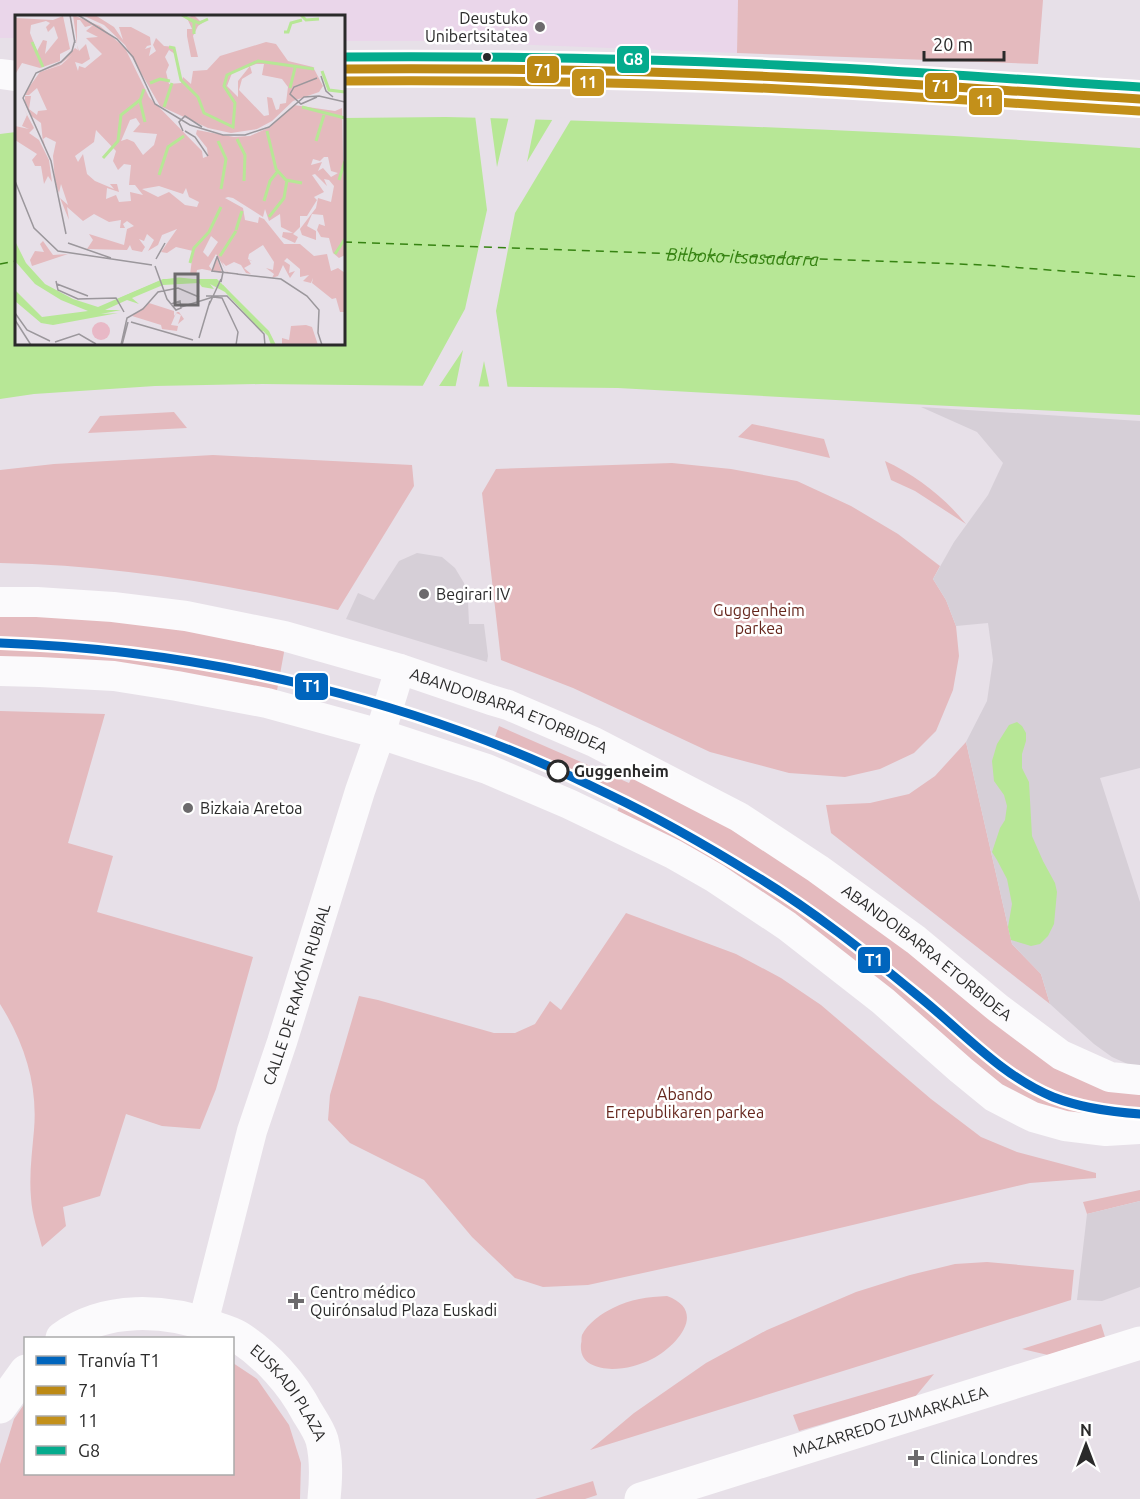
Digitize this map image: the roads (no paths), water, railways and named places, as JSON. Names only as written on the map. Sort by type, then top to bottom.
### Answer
[{"type":"main road","name":"EUSKADI PLAZA","points":[[63,1337],[74,1329],[101,1318],[138,1313],[182,1318],[238,1336],[273,1365],[300,1398],[321,1438],[327,1469],[324,1499]]},
{"type":"main road","name":"MAZARREDO ZUMARKALEA","points":[[641,1499],[1140,1343]]},
{"type":"main road","points":[[0,1407],[24,1374]]},
{"type":"street","points":[[345,69],[490,68],[679,73],[841,80],[1140,99]]},
{"type":"street","points":[[0,74],[15,76]]},
{"type":"street","points":[[0,85],[15,83]]},
{"type":"street","name":"ABANDOIBARRA ETORBIDEA","points":[[0,602],[113,607],[186,616],[284,636],[400,669],[508,705],[594,742],[739,817],[818,869],[916,940],[998,1008],[1060,1055],[1110,1077],[1140,1080]]},
{"type":"street","name":"CALLE DE RAMÓN RUBIAL","points":[[203,1323],[252,1131],[400,669]]},
{"type":"street","points":[[0,671],[114,676],[267,703],[380,734],[469,762],[569,804],[673,854],[715,878],[787,926],[883,1001],[994,1097],[1033,1117],[1065,1126],[1106,1131],[1140,1129]]},
{"type":"water","name":"Bilboko itsasadarra","points":[[446,117],[793,128],[1140,148],[1140,415],[618,388],[262,384],[155,386],[34,394],[0,399],[0,134],[15,132],[15,345],[345,345],[345,118]]},
{"type":"water","points":[[1017,722],[1026,733],[1022,768],[1029,782],[1032,836],[1055,883],[1057,892],[1054,924],[1048,936],[1040,944],[1031,946],[1011,940],[1008,927],[1012,904],[1007,879],[992,852],[1005,820],[1007,806],[1004,795],[994,781],[992,761],[997,744],[1009,725]]},
{"type":"tram line","name":"T1","points":[[0,643],[78,648],[157,657],[235,670],[313,687],[390,708],[465,733],[539,762],[665,823],[776,888],[858,947],[998,1064],[1034,1088],[1053,1097],[1085,1107],[1140,1114]]},
{"type":"place","name":"Deustuko Unibertsitatea","points":[[540,27]]},
{"type":"place","name":"Begirari IV","points":[[424,594]]},
{"type":"place","name":"Guggenheim","points":[[558,771]]},
{"type":"place","name":"Bizkaia Aretoa","points":[[188,808]]},
{"type":"place","name":"Centro médico Quirónsalud Plaza Euskadi","points":[[296,1301]]},
{"type":"place","name":"Clinica Londres","points":[[916,1458]]},
{"type":"park label","name":"Guggenheim parkea","points":[[759,619]]},
{"type":"park label","name":"Abando Errepublikaren parkea","points":[[685,1103]]}]
